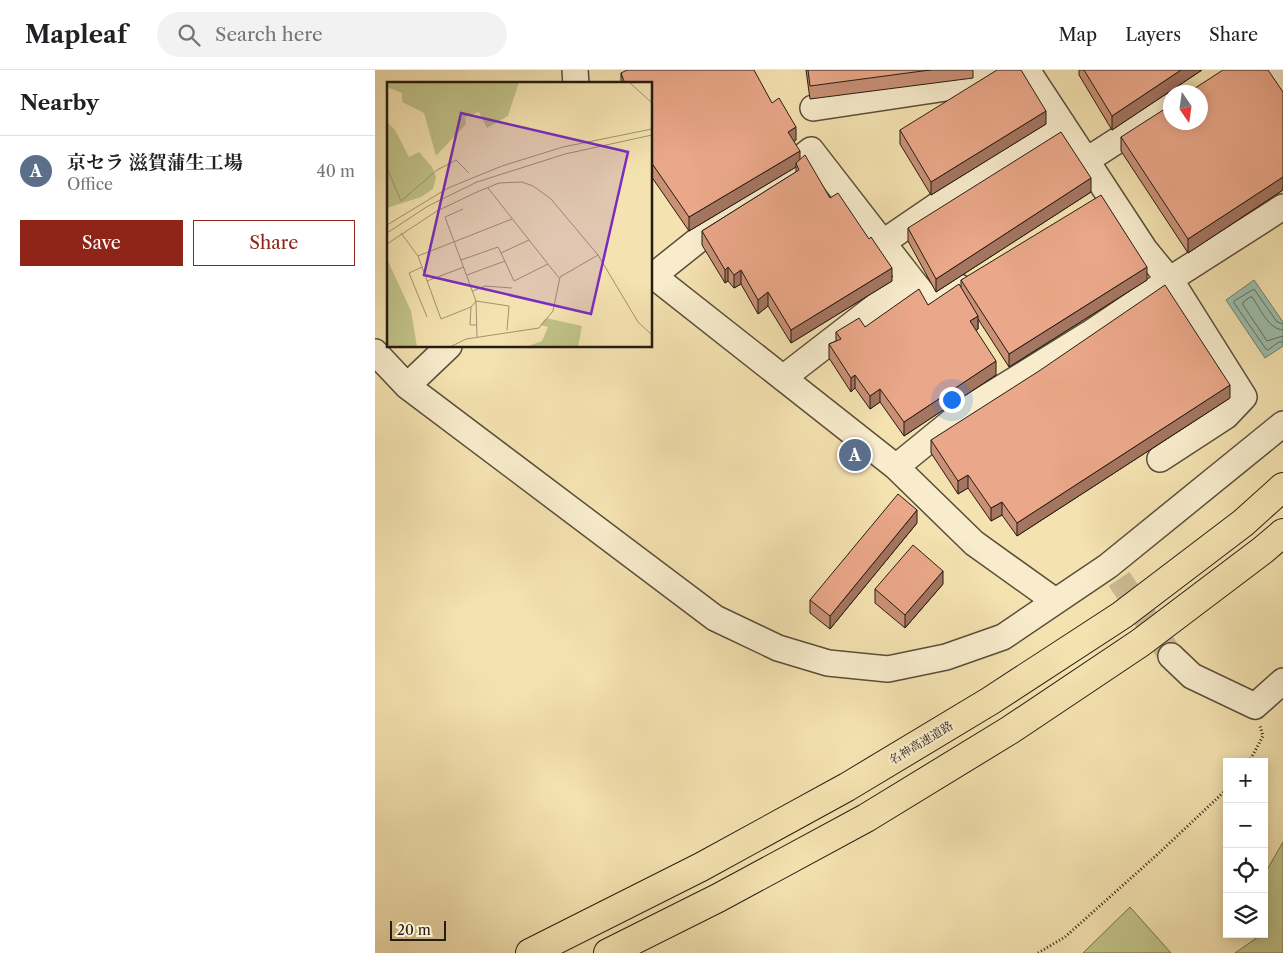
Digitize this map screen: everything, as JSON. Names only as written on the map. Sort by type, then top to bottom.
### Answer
[{"type":"highway","name":"名神高速道路","points":[[530,953],[701,867],[839,791],[990,701],[1123,615],[1243,523],[1283,487]]},
{"type":"highway","points":[[608,953],[718,898],[866,818],[1010,730],[1140,643],[1283,533]]},
{"type":"street","points":[[813,108],[953,87],[971,80],[984,70]]},
{"type":"street","points":[[1027,70],[1087,160],[1099,198],[1169,280],[1244,397],[1226,416],[1160,459]]},
{"type":"street","points":[[1277,70],[1283,79]]},
{"type":"street","points":[[1087,160],[1163,111]]},
{"type":"street","points":[[883,243],[986,172],[1062,123]]},
{"type":"street","points":[[653,274],[811,150],[932,304],[982,272]]},
{"type":"street","points":[[896,467],[966,410],[1089,334],[1283,207]]},
{"type":"street","points":[[653,276],[896,467],[974,543],[1055,601]]},
{"type":"street","points":[[783,378],[911,279]]},
{"type":"street","points":[[407,386],[447,348]]},
{"type":"street","points":[[375,352],[407,386],[715,618],[778,648],[828,663],[888,669],[946,657],[1003,637],[1055,601],[1114,572],[1283,424]]},
{"type":"street","points":[[1171,656],[1192,676],[1255,706],[1283,681]]},
{"type":"path","points":[[1251,758],[1263,736],[1255,706]]},
{"type":"path","points":[[1039,953],[1065,937],[1223,793]]},
{"type":"green space","points":[[1283,842],[1283,953],[1235,953],[1257,938],[1268,938],[1268,868]]},
{"type":"green space","points":[[1130,907],[1171,953],[1083,953]]},
{"type":"water","points":[[1254,280],[1283,322],[1283,346],[1265,358],[1226,300]]},
{"type":"building","points":[[627,70],[754,70],[772,103],[779,98],[796,127],[788,132],[800,151],[689,217],[653,165],[653,82],[624,82],[621,73]]},
{"type":"building","points":[[808,70],[930,70],[810,86]]},
{"type":"building","points":[[997,70],[1021,70],[1046,111],[931,182],[900,130]]},
{"type":"building","points":[[1084,70],[1181,70],[1112,116]]},
{"type":"building","points":[[1223,70],[1268,70],[1283,92],[1283,177],[1188,239],[1121,137],[1163,110],[1163,130],[1208,130],[1208,85],[1200,85]]},
{"type":"building","points":[[1061,132],[1091,178],[936,279],[908,228]]},
{"type":"building","points":[[805,155],[830,198],[838,193],[869,239],[871,237],[892,268],[791,330],[768,292],[758,300],[741,270],[734,275],[728,267],[725,270],[702,231],[799,170],[796,163]]},
{"type":"building","points":[[1101,195],[1147,267],[1009,354],[961,280]]},
{"type":"building","points":[[959,284],[978,316],[970,321],[996,361],[904,422],[880,389],[870,396],[855,375],[851,378],[829,344],[841,339],[836,332],[859,318],[865,327],[919,289],[928,305]]},
{"type":"building","points":[[1165,285],[1230,385],[1017,523],[1002,502],[991,508],[968,475],[958,481],[931,440],[1039,371]]},
{"type":"building","points":[[898,494],[917,510],[830,616],[810,600]]},
{"type":"building","points":[[913,545],[943,571],[905,615],[875,589]]},
{"type":"tunnel","points":[[1119,579],[1171,656]]},
{"type":"place","name":"京セラ 滋賀蒲生工場","points":[[855,455]]}]
